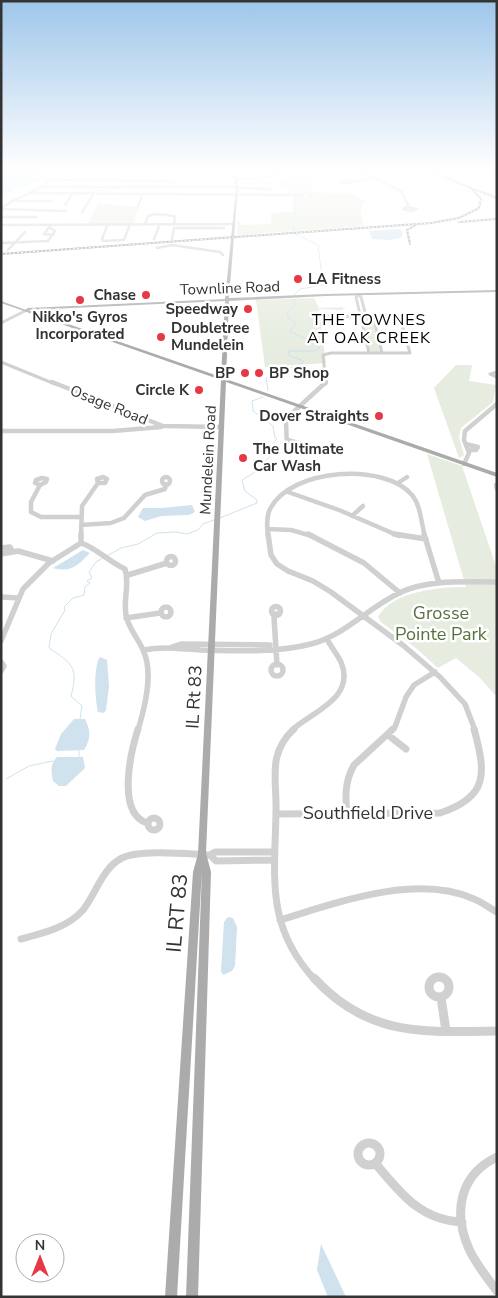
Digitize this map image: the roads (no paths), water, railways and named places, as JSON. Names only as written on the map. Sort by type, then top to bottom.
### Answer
[{"type":"main road","name":"Mundelein Road","points":[[216,542],[226,309],[233,232]]},
{"type":"main road","points":[[228,292],[236,297],[258,298]]},
{"type":"main road","name":"Townline Road","points":[[26,310],[258,298],[497,292]]},
{"type":"main road","name":"Townline Road","points":[[26,310],[49,307],[227,300],[497,292]]},
{"type":"main road","points":[[226,309],[231,303],[240,300]]},
{"type":"main road","points":[[1,302],[497,475]]},
{"type":"main road","points":[[37,314],[43,309]]},
{"type":"main road","points":[[204,372],[217,372],[224,367]]},
{"type":"main road","points":[[223,392],[229,386],[244,386]]},
{"type":"main road","name":"IL Rt 83","points":[[206,855],[216,542]]},
{"type":"main road","name":"IL RT 83","points":[[171,1297],[197,872],[206,855]]},
{"type":"main road","name":"IL RT 83","points":[[192,1297],[207,872],[206,855]]},
{"type":"street","points":[[8,250],[25,232]]},
{"type":"street","points":[[46,232],[44,234],[53,234]]},
{"type":"street","points":[[105,232],[102,239],[104,240],[124,240],[127,232]]},
{"type":"street","points":[[154,239],[157,232]]},
{"type":"street","points":[[172,239],[173,232]]},
{"type":"street","points":[[1,243],[48,241],[53,234]]},
{"type":"street","points":[[157,248],[172,246],[220,252],[223,254]]},
{"type":"street","points":[[358,296],[356,297],[369,353]]},
{"type":"street","points":[[358,296],[361,297],[366,316]]},
{"type":"street","points":[[1,323],[26,310]]},
{"type":"street","points":[[288,440],[287,419],[326,384],[323,355],[331,353],[410,353],[400,318],[398,317],[328,316]]},
{"type":"street","points":[[373,316],[382,353]]},
{"type":"street","name":"Osage Road","points":[[1,362],[163,426],[222,427]]},
{"type":"street","points":[[497,372],[490,374],[497,377]]},
{"type":"street","points":[[464,464],[468,456],[464,436],[466,428],[494,411],[497,404]]},
{"type":"street","points":[[1,431],[112,431],[163,426]]},
{"type":"street","points":[[466,444],[474,444],[478,448],[476,450],[468,450]]},
{"type":"street","name":"Southfield Drive","points":[[276,814],[440,813],[466,803],[478,790],[483,773],[483,762],[471,717],[461,699],[400,642],[320,585],[284,568],[274,561],[268,549],[268,514],[271,508],[288,492],[305,480],[323,476],[375,477],[398,483]]},
{"type":"street","points":[[407,477],[398,483],[414,497],[439,583]]},
{"type":"street","points":[[81,543],[79,517],[82,501],[98,483]]},
{"type":"street","points":[[81,526],[111,523],[124,518],[145,495],[165,489],[166,484]]},
{"type":"street","points":[[40,485],[29,507],[31,512],[41,517],[79,517]]},
{"type":"street","points":[[496,485],[497,489]]},
{"type":"street","points":[[288,492],[352,516],[392,535],[406,539],[426,540]]},
{"type":"street","points":[[352,516],[364,506]]},
{"type":"street","points":[[268,529],[290,530],[314,536],[364,563],[400,593]]},
{"type":"street","points":[[1,641],[23,589],[53,561],[81,543],[89,545],[111,563],[125,569],[129,582],[125,610],[126,618],[144,650],[147,662],[142,710],[131,751],[129,769],[132,809],[138,819],[147,823]]},
{"type":"street","points":[[1,548],[10,547],[12,552]]},
{"type":"street","points":[[1,554],[12,552],[33,554],[53,561]]},
{"type":"street","points":[[128,575],[167,563]]},
{"type":"street","points":[[144,650],[162,646],[178,649],[276,647],[310,644],[327,639],[346,630],[400,593],[421,586],[439,583],[497,582]]},
{"type":"street","points":[[1,597],[18,598]]},
{"type":"street","points":[[126,618],[160,613]]},
{"type":"street","points":[[276,614],[274,617],[277,665]]},
{"type":"street","points":[[327,639],[342,660],[345,675],[344,683],[334,701],[294,728],[281,744],[275,761],[274,887],[280,920],[293,951],[310,975],[339,1002],[368,1018],[403,1029],[497,1031]]},
{"type":"street","points":[[1,662],[4,666],[1,671]]},
{"type":"street","points":[[347,814],[345,791],[350,772],[358,760],[388,735],[399,721],[409,691],[419,681],[434,672]]},
{"type":"street","points":[[388,735],[406,749]]},
{"type":"street","points":[[21,939],[58,929],[72,920],[89,902],[108,870],[124,858],[138,855],[206,855],[216,861],[274,856]]},
{"type":"street","points":[[280,920],[396,890],[444,890],[470,896],[497,912]]},
{"type":"street","points":[[441,998],[446,1031]]},
{"type":"street","points":[[497,1157],[486,1161],[476,1169],[467,1182],[461,1206],[462,1222],[469,1249],[497,1291]]},
{"type":"street","points":[[376,1164],[396,1188],[421,1211],[442,1221],[462,1222]]},
{"type":"water","points":[[369,232],[402,232],[402,237],[390,240],[372,239]]},
{"type":"water","points":[[192,505],[195,512],[189,515],[161,516],[145,521],[138,517],[143,508]]},
{"type":"water","points":[[83,550],[90,553],[74,567],[70,569],[53,568]]},
{"type":"water","points":[[100,657],[107,660],[109,686],[104,713],[98,712],[95,692],[96,668]]},
{"type":"water","points":[[74,719],[85,719],[88,727],[89,739],[84,750],[57,751],[55,749],[61,734]]},
{"type":"water","points":[[57,757],[83,757],[85,768],[66,786],[59,786],[53,781],[53,762]]},
{"type":"water","points":[[228,917],[233,918],[237,927],[235,966],[232,971],[223,975],[221,971],[224,922]]},
{"type":"water","points":[[321,1244],[346,1297],[328,1297],[317,1270]]},
{"type":"waterway","points":[[294,295],[300,289],[323,285],[318,245],[295,234]]},
{"type":"waterway","points":[[268,390],[266,378],[303,363],[302,360],[288,355],[289,351],[315,351],[320,348],[309,340],[290,332],[296,322],[289,319],[287,314],[295,304],[294,299]]},
{"type":"waterway","points":[[220,518],[257,503],[257,500],[245,491],[242,480],[255,472],[276,450],[274,442],[277,439],[275,438],[273,426],[253,411],[252,401],[263,397]]},
{"type":"waterway","points":[[107,556],[121,548],[138,544],[157,533],[176,532],[187,534],[198,530],[203,524],[214,520]]},
{"type":"waterway","points":[[80,719],[82,706],[71,696],[74,679],[72,667],[49,648],[51,634],[65,610],[64,607],[73,598],[84,595],[85,587],[90,583],[87,581],[92,578],[89,572],[96,562],[103,558]]},
{"type":"waterway","points":[[79,750],[79,757]]},
{"type":"waterway","points":[[6,779],[29,766],[53,761]]},
{"type":"railway","points":[[1,254],[312,232]]},
{"type":"railway","points":[[407,232],[410,244]]},
{"type":"place","name":"LA Fitness","points":[[298,279]]},
{"type":"place","name":"Chase","points":[[146,295]]},
{"type":"place","name":"Nikko's Gyros Incorporated","points":[[80,300]]},
{"type":"place","name":"Speedway","points":[[248,309]]},
{"type":"place","name":"Doubletree Mundelein","points":[[161,337]]},
{"type":"place","name":"BP","points":[[245,373]]},
{"type":"place","name":"BP Shop","points":[[259,373]]},
{"type":"place","name":"Circle K","points":[[199,390]]},
{"type":"place","name":"Dover Straights","points":[[379,416]]},
{"type":"place","name":"The Ultimate Car Wash","points":[[243,458]]},
{"type":"district","name":"THE TOWNES AT OAK CREEK","points":[[369,328]]},
{"type":"park label","name":"Grosse Pointe Park","points":[[441,623]]}]
